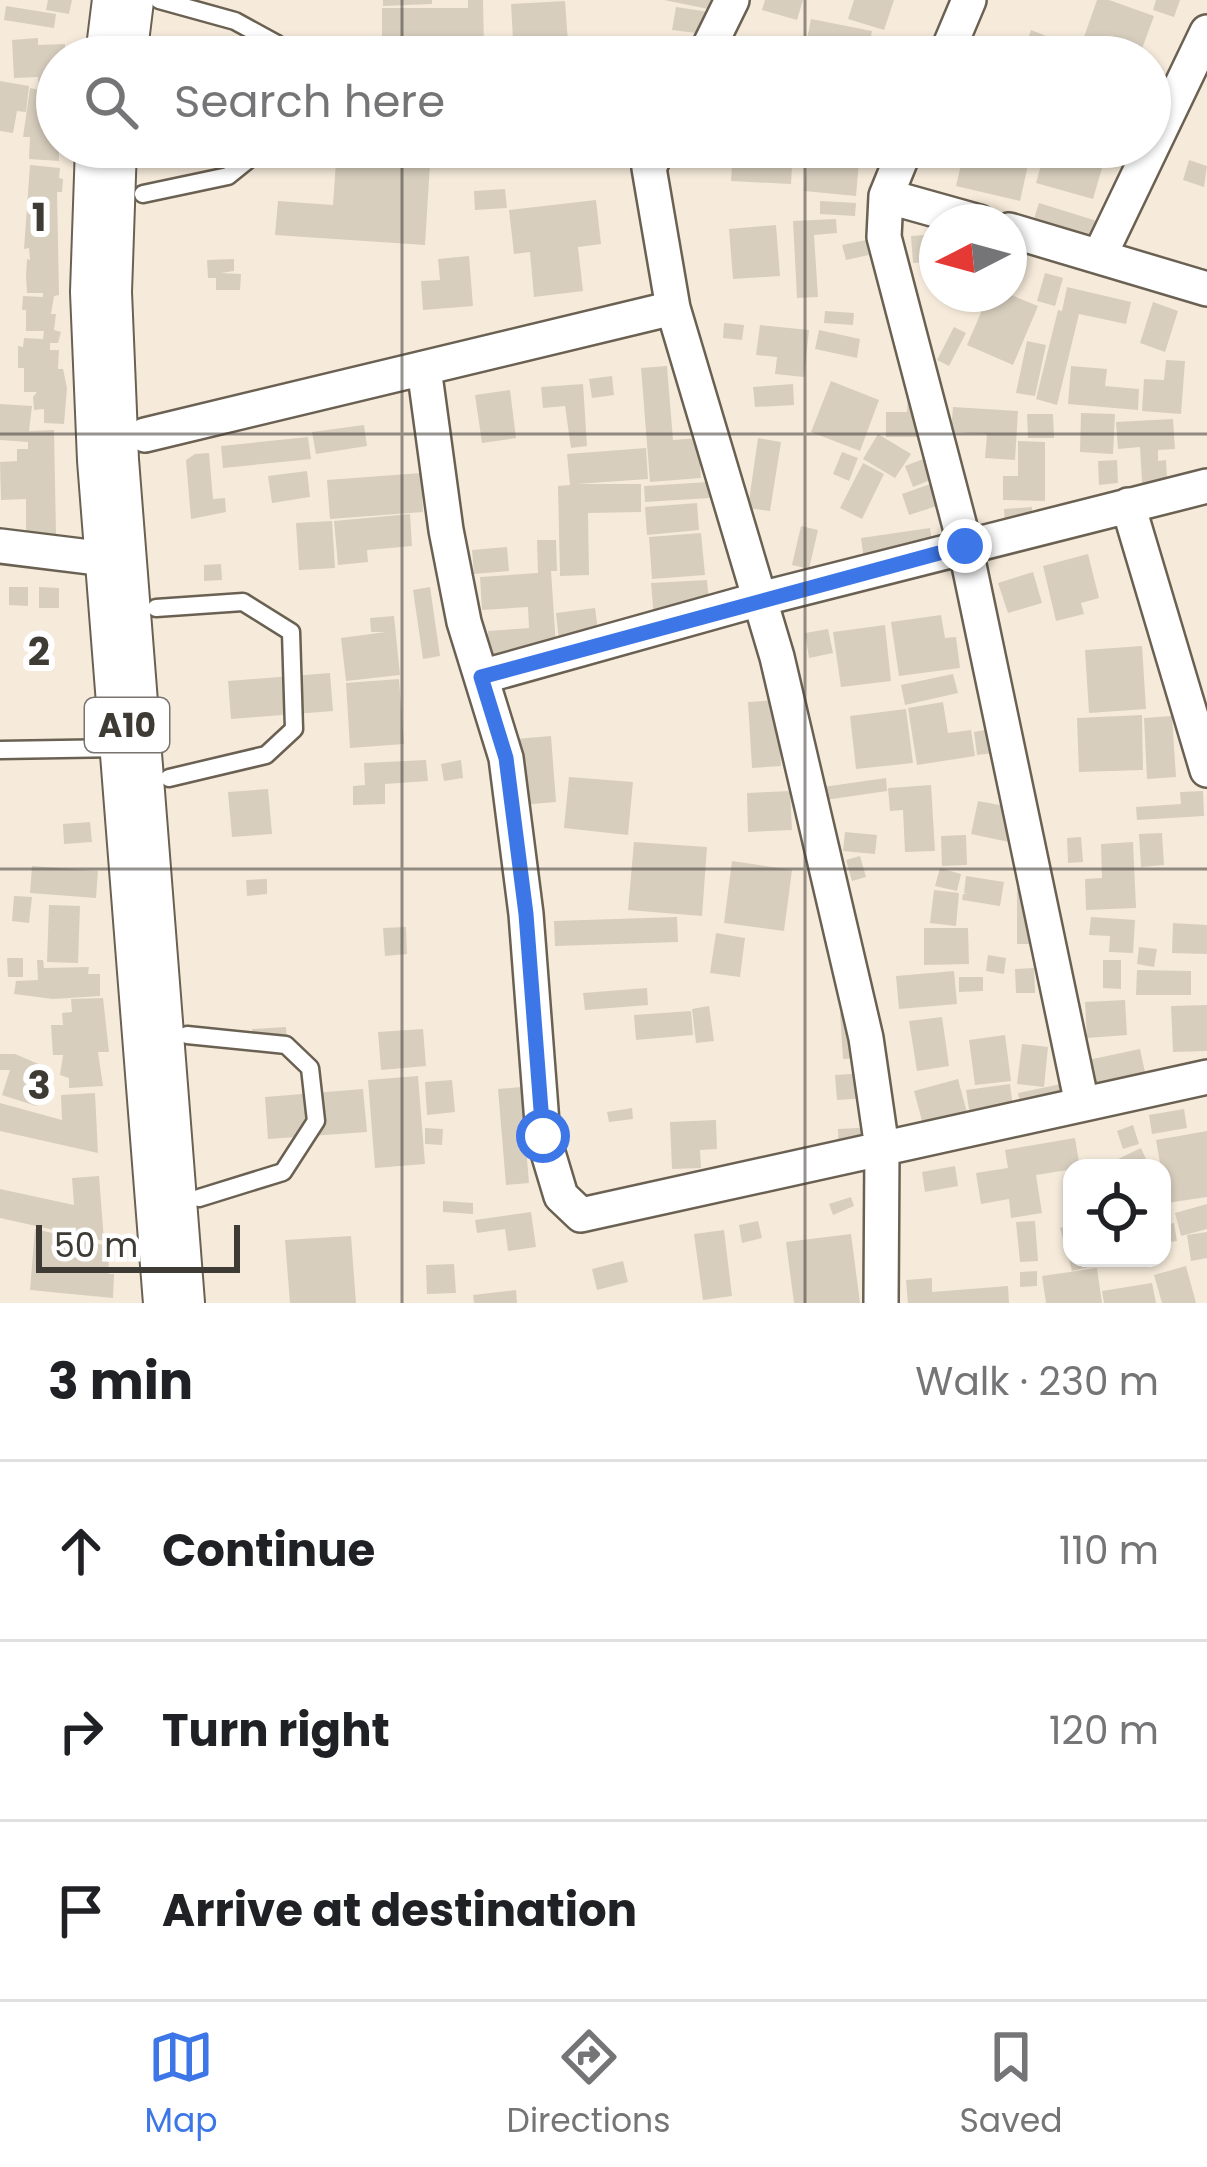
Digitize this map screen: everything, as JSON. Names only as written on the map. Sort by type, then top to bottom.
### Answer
[{"type":"highway","points":[[119,36],[123,0]]},
{"type":"highway","points":[[156,36],[159,0]]},
{"type":"highway","name":"A10","points":[[105,168],[101,292],[114,560],[149,763],[187,1035],[207,1303]]},
{"type":"highway","name":"A10","points":[[145,171],[140,289],[156,608],[149,763],[174,1303]]},
{"type":"street","points":[[714,36],[732,0]]},
{"type":"street","points":[[954,36],[969,0]]},
{"type":"street","points":[[1171,107],[1207,32]]},
{"type":"street","points":[[649,168],[673,308],[777,657],[866,1038],[882,1148],[881,1303]]},
{"type":"street","points":[[897,168],[886,196],[884,237],[965,546],[1082,1105]]},
{"type":"street","points":[[1100,255],[1142,168]]},
{"type":"street","points":[[886,196],[919,205]]},
{"type":"street","points":[[1027,235],[1207,290]]},
{"type":"street","points":[[145,435],[673,308]]},
{"type":"street","points":[[424,368],[464,622],[506,758],[526,914],[543,1136],[561,1196],[581,1215],[1207,1077]]},
{"type":"street","points":[[481,677],[760,598],[1207,486]]},
{"type":"street","points":[[1128,506],[1205,758]]},
{"type":"street","points":[[0,546],[114,560]]},
{"type":"lane","points":[[159,0],[235,21],[262,36]]},
{"type":"lane","points":[[145,171],[228,176],[238,168]]},
{"type":"lane","points":[[0,750],[149,763],[266,755],[294,729],[291,632],[244,602],[156,608]]},
{"type":"lane","points":[[187,1035],[286,1045],[310,1068],[316,1121],[283,1172],[199,1198]]},
{"type":"building","points":[[48,0],[72,0],[69,14],[46,10]]},
{"type":"building","points":[[383,0],[432,0],[432,4],[383,6]]},
{"type":"building","points":[[468,0],[483,0],[484,36],[382,36],[382,8],[468,8]]},
{"type":"building","points":[[664,0],[714,0],[713,10]]},
{"type":"building","points":[[765,0],[803,0],[797,20],[762,10]]},
{"type":"building","points":[[854,0],[894,0],[884,30],[848,19]]},
{"type":"building","points":[[1097,0],[1154,16],[1147,36],[1084,36]]},
{"type":"building","points":[[1156,0],[1180,0],[1174,17],[1153,10]]},
{"type":"building","points":[[565,1],[568,36],[513,36],[511,4]]},
{"type":"building","points":[[6,6],[56,14],[54,28],[4,20]]},
{"type":"building","points":[[676,7],[716,13],[713,35],[672,30]]},
{"type":"building","points":[[811,19],[872,31],[871,36],[808,36]]},
{"type":"building","points":[[36,38],[36,77],[14,78],[12,40]]},
{"type":"building","points":[[0,81],[29,86],[26,112],[17,111],[13,133],[0,131]]},
{"type":"building","points":[[30,88],[36,89],[36,159],[29,159],[30,137],[23,137]]},
{"type":"building","points":[[1189,160],[1207,166],[1204,187],[1183,180]]},
{"type":"building","points":[[30,165],[60,168],[59,295],[54,296],[51,314],[56,314],[54,330],[61,332],[58,343],[50,343],[50,350],[59,350],[58,369],[63,369],[67,388],[64,424],[44,423],[44,409],[34,410],[37,392],[24,392],[24,368],[18,368],[18,346],[23,347],[24,338],[43,339],[44,331],[26,331],[23,296],[43,297],[43,293],[27,293],[30,260],[29,248],[24,249]]},
{"type":"building","points":[[336,168],[430,168],[425,245],[275,235],[278,201],[333,205]]},
{"type":"building","points":[[732,168],[792,168],[791,184],[731,181]]},
{"type":"building","points":[[807,168],[858,168],[856,196],[804,191]]},
{"type":"building","points":[[960,168],[1027,168],[1020,201],[956,186]]},
{"type":"building","points":[[1040,168],[1102,168],[1093,199],[1036,183]]},
{"type":"building","points":[[505,189],[507,208],[475,210],[474,191]]},
{"type":"building","points":[[596,200],[601,244],[578,247],[583,291],[534,297],[530,252],[514,254],[509,210]]},
{"type":"building","points":[[820,201],[856,203],[855,216],[820,214]]},
{"type":"building","points":[[1039,203],[1113,226],[1108,245],[1033,222]]},
{"type":"building","points":[[836,219],[837,233],[814,235],[818,297],[797,298],[793,221]]},
{"type":"building","points":[[776,225],[780,276],[733,279],[729,229]]},
{"type":"building","points":[[919,235],[919,263],[913,263],[911,236]]},
{"type":"building","points":[[866,240],[869,255],[846,260],[842,245]]},
{"type":"building","points":[[469,256],[473,306],[423,310],[421,281],[440,280],[438,259]]},
{"type":"building","points":[[234,259],[234,271],[221,273],[241,274],[240,290],[216,290],[216,278],[208,278],[207,260]]},
{"type":"building","points":[[1045,273],[1063,278],[1055,306],[1037,301]]},
{"type":"building","points":[[1067,287],[1131,302],[1126,324],[1079,314],[1057,405],[1036,399]]},
{"type":"building","points":[[1027,301],[1038,306],[1013,365],[967,345],[981,312],[1027,312]]},
{"type":"building","points":[[1153,302],[1178,311],[1165,352],[1140,343]]},
{"type":"building","points":[[825,311],[854,313],[853,325],[824,323]]},
{"type":"building","points":[[724,323],[744,325],[742,340],[723,338]]},
{"type":"building","points":[[760,325],[809,330],[804,377],[775,374],[777,357],[756,355]]},
{"type":"building","points":[[954,327],[966,333],[949,366],[937,360]]},
{"type":"building","points":[[819,330],[860,339],[857,358],[815,349]]},
{"type":"building","points":[[1027,341],[1046,345],[1035,396],[1016,393]]},
{"type":"building","points":[[1166,360],[1185,361],[1181,414],[1142,411],[1144,379],[1164,380]]},
{"type":"building","points":[[667,366],[673,440],[698,438],[701,478],[650,482],[641,368]]},
{"type":"building","points":[[1071,366],[1107,369],[1105,386],[1139,389],[1138,410],[1068,404]]},
{"type":"building","points":[[612,376],[614,395],[592,398],[589,379]]},
{"type":"building","points":[[831,381],[879,400],[860,451],[811,432]]},
{"type":"building","points":[[583,384],[587,446],[571,448],[565,406],[543,408],[541,387]]},
{"type":"building","points":[[793,384],[794,405],[755,407],[753,387]]},
{"type":"building","points":[[510,390],[516,438],[482,443],[475,395]]},
{"type":"building","points":[[908,394],[927,394],[926,437],[886,437],[886,412],[907,412]]},
{"type":"building","points":[[0,404],[32,406],[29,431],[54,430],[56,534],[26,535],[26,499],[1,500],[0,462],[17,461],[17,449],[28,449],[28,442],[0,440]]},
{"type":"building","points":[[953,407],[1018,411],[1015,460],[985,458],[987,434],[951,432]]},
{"type":"building","points":[[1081,413],[1115,414],[1113,454],[1080,452]]},
{"type":"building","points":[[1027,414],[1053,414],[1054,438],[1028,438]]},
{"type":"building","points":[[1173,419],[1175,449],[1158,450],[1158,461],[1166,460],[1168,496],[1143,498],[1140,447],[1118,449],[1116,422]]},
{"type":"building","points":[[364,425],[367,446],[316,454],[312,432]]},
{"type":"building","points":[[878,434],[911,454],[895,478],[863,459]]},
{"type":"building","points":[[308,437],[311,459],[223,468],[221,446]]},
{"type":"building","points":[[758,438],[781,442],[770,511],[748,508]]},
{"type":"building","points":[[1018,441],[1045,442],[1045,501],[1003,500],[1003,476],[1018,476]]},
{"type":"building","points":[[646,448],[648,479],[577,484],[641,484],[641,512],[588,513],[589,575],[560,576],[558,486],[570,485],[567,454]]},
{"type":"building","points":[[842,452],[858,458],[849,481],[833,474]]},
{"type":"building","points":[[209,453],[213,499],[225,498],[226,512],[191,519],[186,460]]},
{"type":"building","points":[[926,458],[933,479],[913,487],[905,466]]},
{"type":"building","points":[[1117,460],[1118,483],[1099,485],[1098,461]]},
{"type":"building","points":[[863,463],[884,474],[862,519],[840,508]]},
{"type":"building","points":[[307,471],[310,497],[272,503],[268,476]]},
{"type":"building","points":[[421,473],[423,512],[330,519],[327,480]]},
{"type":"building","points":[[709,482],[710,498],[645,502],[644,486]]},
{"type":"building","points":[[936,482],[943,504],[909,515],[902,494]]},
{"type":"building","points":[[697,503],[699,530],[647,535],[645,507]]},
{"type":"building","points":[[1032,507],[1032,526],[1005,528],[1004,509]]},
{"type":"building","points":[[410,514],[412,546],[367,550],[368,562],[338,565],[334,521]]},
{"type":"building","points":[[332,521],[335,568],[299,570],[296,523]]},
{"type":"building","points":[[801,526],[818,530],[809,569],[792,565]]},
{"type":"building","points":[[930,528],[934,558],[865,568],[861,538]]},
{"type":"building","points":[[701,533],[705,575],[652,579],[649,537]]},
{"type":"building","points":[[537,540],[556,540],[557,571],[551,571],[557,662],[490,666],[488,631],[529,628],[528,607],[482,610],[480,577],[538,573]]},
{"type":"building","points":[[507,547],[509,571],[474,574],[472,550]]},
{"type":"building","points":[[1088,554],[1099,598],[1081,603],[1084,614],[1056,621],[1043,566]]},
{"type":"building","points":[[221,564],[222,580],[204,581],[204,565]]},
{"type":"building","points":[[1033,572],[1042,603],[1008,613],[998,583]]},
{"type":"building","points":[[707,580],[710,614],[654,618],[651,583]]},
{"type":"building","points":[[9,587],[28,587],[28,606],[9,605]]},
{"type":"building","points":[[39,587],[59,588],[59,608],[39,608]]},
{"type":"building","points":[[430,587],[440,656],[423,659],[413,590]]},
{"type":"building","points":[[595,608],[600,645],[560,650],[556,613]]},
{"type":"building","points":[[941,615],[945,638],[956,637],[960,668],[899,676],[891,622]]},
{"type":"building","points":[[394,616],[400,675],[346,681],[341,638],[386,632],[371,632],[370,618]]},
{"type":"building","points":[[885,625],[891,681],[841,687],[833,632]]},
{"type":"building","points":[[828,629],[833,653],[809,658],[805,633]]},
{"type":"building","points":[[1142,646],[1146,709],[1089,713],[1085,650]]},
{"type":"building","points":[[330,673],[333,711],[231,719],[228,681]]},
{"type":"building","points":[[953,674],[958,693],[905,705],[901,685]]},
{"type":"building","points":[[399,679],[404,744],[350,748],[346,683]]},
{"type":"building","points":[[777,700],[781,766],[752,768],[748,702]]},
{"type":"building","points":[[943,702],[948,733],[971,730],[975,756],[917,765],[908,708]]},
{"type":"building","points":[[906,709],[913,763],[856,769],[850,716]]},
{"type":"building","points":[[1142,715],[1143,770],[1079,772],[1077,718]]},
{"type":"building","points":[[1172,716],[1176,777],[1147,779],[1144,718]]},
{"type":"building","points":[[990,729],[994,753],[977,755],[974,732]]},
{"type":"building","points":[[551,736],[556,802],[521,805],[516,739]]},
{"type":"building","points":[[426,760],[428,781],[385,784],[385,804],[353,805],[353,786],[365,785],[364,763]]},
{"type":"building","points":[[461,760],[463,778],[444,781],[441,764]]},
{"type":"building","points":[[569,777],[633,782],[628,835],[564,828]]},
{"type":"building","points":[[886,778],[887,791],[825,800],[823,787]]},
{"type":"building","points":[[931,785],[935,851],[905,852],[903,810],[890,811],[888,788]]},
{"type":"building","points":[[268,789],[272,834],[232,837],[228,792]]},
{"type":"building","points":[[790,791],[792,830],[748,832],[747,793]]},
{"type":"building","points":[[1203,791],[1204,816],[1137,820],[1136,807],[1181,804],[1180,792]]},
{"type":"building","points":[[978,801],[1016,808],[1009,842],[971,834]]},
{"type":"building","points":[[90,822],[92,842],[64,844],[63,824]]},
{"type":"building","points":[[845,832],[877,835],[875,854],[843,851]]},
{"type":"building","points":[[1162,833],[1164,865],[1141,867],[1139,834]]},
{"type":"building","points":[[966,835],[967,865],[942,866],[941,836]]},
{"type":"building","points":[[1081,837],[1083,862],[1068,863],[1067,838]]},
{"type":"building","points":[[634,842],[707,847],[702,916],[628,910]]},
{"type":"building","points":[[1133,842],[1136,908],[1086,910],[1085,879],[1102,878],[1101,844]]},
{"type":"building","points":[[860,856],[866,877],[852,881],[846,860]]},
{"type":"building","points":[[732,861],[792,870],[784,931],[724,923]]},
{"type":"building","points":[[32,866],[98,871],[96,898],[30,893]]},
{"type":"building","points":[[940,868],[961,874],[957,891],[935,886]]},
{"type":"building","points":[[966,876],[1004,882],[1000,906],[962,900],[967,894]]},
{"type":"building","points":[[267,879],[267,894],[247,896],[246,880]]},
{"type":"building","points":[[1037,887],[1037,944],[1017,944],[1017,888]]},
{"type":"building","points":[[934,890],[959,893],[956,926],[930,923]]},
{"type":"building","points":[[14,896],[32,897],[29,923],[12,921]]},
{"type":"building","points":[[49,905],[80,906],[78,963],[47,962]]},
{"type":"building","points":[[677,917],[678,942],[555,946],[554,921]]},
{"type":"building","points":[[1091,917],[1135,920],[1133,953],[1109,952],[1110,936],[1089,935]]},
{"type":"building","points":[[1173,923],[1207,925],[1207,954],[1172,953]]},
{"type":"building","points":[[406,927],[407,954],[385,956],[383,928]]},
{"type":"building","points":[[924,928],[968,928],[969,964],[924,965]]},
{"type":"building","points":[[716,933],[745,938],[740,977],[710,973]]},
{"type":"building","points":[[1139,947],[1157,949],[1154,967],[1137,964]]},
{"type":"building","points":[[988,955],[1006,958],[1004,974],[986,971]]},
{"type":"building","points":[[7,958],[23,958],[23,977],[8,977]]},
{"type":"building","points":[[37,960],[43,960],[44,968],[89,967],[88,974],[100,974],[100,996],[53,999],[14,994],[16,981],[38,980]]},
{"type":"building","points":[[1103,960],[1121,960],[1121,989],[1103,988]]},
{"type":"building","points":[[1034,968],[1035,993],[1016,993],[1015,969]]},
{"type":"building","points":[[1137,970],[1191,971],[1191,995],[1136,995]]},
{"type":"building","points":[[954,971],[957,1004],[899,1009],[896,976]]},
{"type":"building","points":[[959,977],[983,977],[983,991],[959,992]]},
{"type":"building","points":[[647,988],[648,1005],[585,1010],[583,993]]},
{"type":"building","points":[[103,998],[109,1052],[98,1052],[103,1086],[69,1088],[69,1078],[60,1075],[63,1055],[53,1055],[51,1025],[63,1025],[62,1013],[72,1012],[71,999]]},
{"type":"building","points":[[1125,1000],[1127,1035],[1087,1038],[1085,1002]]},
{"type":"building","points":[[1207,1005],[1207,1051],[1173,1052],[1171,1006]]},
{"type":"building","points":[[709,1006],[714,1041],[696,1043],[692,1009]]},
{"type":"building","points":[[691,1011],[693,1035],[636,1040],[634,1015]]},
{"type":"building","points":[[860,1012],[863,1058],[843,1059],[840,1013]]},
{"type":"building","points":[[942,1017],[949,1066],[917,1071],[909,1021]]},
{"type":"building","points":[[286,1027],[287,1044],[253,1046],[252,1029]]},
{"type":"building","points":[[423,1029],[426,1066],[381,1070],[378,1032]]},
{"type":"building","points":[[1005,1035],[1011,1081],[975,1085],[969,1040]]},
{"type":"building","points":[[1022,1044],[1048,1047],[1044,1087],[1017,1084]]},
{"type":"building","points":[[1140,1049],[1147,1082],[1096,1093],[1088,1060]]},
{"type":"building","points":[[0,1054],[15,1054],[48,1068],[36,1106],[2,1095],[10,1070],[0,1070]]},
{"type":"building","points":[[866,1073],[868,1098],[837,1100],[835,1075]]},
{"type":"building","points":[[418,1076],[425,1164],[375,1168],[368,1080]]},
{"type":"building","points":[[958,1079],[969,1120],[925,1132],[914,1091]]},
{"type":"building","points":[[452,1080],[455,1112],[427,1115],[425,1082]]},
{"type":"building","points":[[1066,1083],[1069,1098],[1021,1109],[1018,1093]]},
{"type":"building","points":[[1010,1084],[1014,1116],[971,1122],[966,1090]]},
{"type":"building","points":[[521,1087],[529,1183],[506,1185],[498,1089]]},
{"type":"building","points":[[363,1089],[367,1132],[268,1139],[265,1097]]},
{"type":"building","points":[[95,1093],[98,1153],[0,1131],[0,1103],[62,1120],[61,1095]]},
{"type":"building","points":[[632,1108],[633,1119],[609,1122],[607,1112]]},
{"type":"building","points":[[1184,1109],[1187,1128],[1152,1134],[1149,1115]]},
{"type":"building","points":[[716,1120],[717,1149],[700,1150],[701,1168],[672,1169],[670,1122]]},
{"type":"building","points":[[1133,1125],[1139,1144],[1123,1149],[1117,1131]]},
{"type":"building","points":[[876,1127],[839,1157],[838,1129]]},
{"type":"building","points":[[425,1128],[443,1129],[442,1145],[425,1144]]},
{"type":"building","points":[[1207,1131],[1207,1197],[1171,1202],[1171,1159],[1159,1159],[1156,1140]]},
{"type":"building","points":[[1075,1138],[1078,1159],[1063,1159],[1063,1171],[1036,1175],[1042,1213],[1011,1218],[1009,1199],[981,1204],[976,1173],[1008,1168],[1005,1150]]},
{"type":"building","points":[[1141,1148],[1146,1159],[1118,1159]]},
{"type":"building","points":[[955,1166],[958,1186],[925,1192],[922,1172]]},
{"type":"building","points":[[99,1176],[104,1241],[0,1218],[0,1189],[74,1205],[72,1178]]},
{"type":"building","points":[[851,1197],[854,1206],[833,1215],[829,1204]]},
{"type":"building","points":[[443,1201],[473,1203],[473,1214],[443,1212]]},
{"type":"building","points":[[1207,1204],[1207,1229],[1181,1236],[1175,1213]]},
{"type":"building","points":[[531,1212],[536,1247],[508,1251],[505,1229],[477,1233],[475,1220]]},
{"type":"building","points":[[758,1221],[762,1238],[742,1243],[739,1225]]},
{"type":"building","points":[[1035,1221],[1038,1261],[1020,1262],[1016,1222]]},
{"type":"building","points":[[35,1229],[108,1246],[113,1298],[30,1290]]},
{"type":"building","points":[[724,1230],[732,1296],[703,1300],[694,1234]]},
{"type":"building","points":[[1207,1232],[1207,1258],[1191,1261],[1187,1235]]},
{"type":"building","points":[[851,1234],[860,1303],[794,1303],[786,1242]]},
{"type":"building","points":[[351,1236],[356,1303],[290,1303],[285,1240]]},
{"type":"building","points":[[623,1261],[628,1282],[597,1290],[592,1269]]},
{"type":"building","points":[[454,1264],[456,1293],[427,1294],[426,1265]]},
{"type":"building","points":[[1186,1266],[1196,1303],[1162,1303],[1154,1275]]},
{"type":"building","points":[[1097,1268],[1102,1303],[1046,1303],[1042,1276]]},
{"type":"building","points":[[1037,1271],[1037,1286],[1020,1287],[1020,1272]]},
{"type":"building","points":[[932,1278],[932,1292],[1008,1286],[1009,1303],[908,1303],[906,1280]]},
{"type":"building","points":[[1152,1283],[1156,1303],[1104,1303],[1102,1291]]},
{"type":"building","points":[[516,1290],[517,1303],[474,1303],[473,1295]]},
{"type":"route","points":[[543,1136],[526,914],[506,758],[481,677],[965,546]]}]
